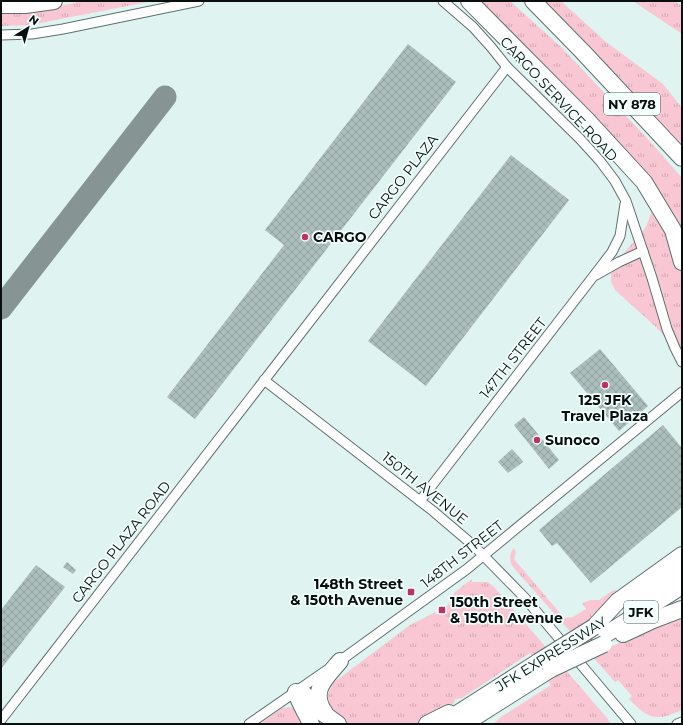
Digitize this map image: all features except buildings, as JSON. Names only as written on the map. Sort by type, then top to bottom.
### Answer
[{"type":"highway","points":[[1,5],[26,5],[54,1]]},
{"type":"highway","points":[[469,1],[582,115],[644,182],[673,230],[682,262]]},
{"type":"highway","points":[[521,1],[582,51]]},
{"type":"highway","name":"NY 878","points":[[533,1],[682,158]]},
{"type":"highway","points":[[599,637],[618,601],[682,555]]},
{"type":"highway","name":"JFK EXPRESSWAY","points":[[599,637],[682,571]]},
{"type":"highway","name":"JFK EXPRESSWAY","points":[[599,637],[682,586]]},
{"type":"highway","points":[[545,668],[599,637],[682,609]]},
{"type":"highway","points":[[334,721],[320,705],[318,692],[324,680],[340,661]]},
{"type":"highway","name":"JFK EXPRESSWAY","points":[[441,724],[488,694],[545,668]]},
{"type":"highway","name":"JFK EXPRESSWAY","points":[[464,724],[545,668]]},
{"type":"highway","points":[[311,724],[306,713],[299,704],[296,692],[304,694],[317,709],[334,721]]},
{"type":"highway","points":[[427,724],[488,694]]},
{"type":"street","points":[[1,35],[25,35],[63,29],[199,1]]},
{"type":"street","name":"CARGO SERVICE ROAD","points":[[443,1],[458,13],[482,37],[507,66],[600,161],[615,181],[626,201],[667,329],[674,348],[682,362]]},
{"type":"street","name":"CARGO PLAZA","points":[[264,380],[507,66]]},
{"type":"street","points":[[593,277],[612,252],[620,236],[626,201]]},
{"type":"street","name":"147TH STREET","points":[[420,501],[593,277],[619,262],[643,251]]},
{"type":"street","name":"150TH AVENUE","points":[[264,380],[420,501],[484,556],[525,598],[631,724]]},
{"type":"street","name":"CARGO PLAZA ROAD","points":[[1,720],[264,380]]},
{"type":"street","name":"148TH STREET","points":[[248,724],[296,692],[461,574],[682,392]]},
{"type":"street","points":[[677,724],[682,722]]},
{"type":"green space","points":[[82,1],[153,1],[30,25],[1,26],[1,11],[42,9]]},
{"type":"green space","points":[[479,1],[510,1],[562,48],[646,137],[682,178],[682,354],[656,327],[615,290],[611,282],[611,274],[614,265],[646,227],[653,208],[651,188],[546,69]]},
{"type":"green space","points":[[539,1],[561,1],[606,42],[663,84],[682,108],[682,149]]},
{"type":"green space","points":[[633,1],[674,1],[682,6],[682,34]]},
{"type":"green space","points":[[514,548],[516,552],[514,559],[564,618],[573,617],[586,609],[582,603],[591,600],[599,600],[615,590],[621,595],[591,615],[613,646],[651,627],[682,616],[682,710],[673,714],[659,717],[647,714],[636,706],[629,699],[632,696],[618,680],[615,682],[513,567],[510,557]]},
{"type":"green space","points":[[472,579],[472,582],[488,582],[494,587],[611,724],[493,724],[501,717],[551,685],[530,653],[462,698],[455,699],[454,703],[418,724],[348,724],[336,718],[329,708],[328,695],[333,683],[410,625],[435,612],[437,615],[450,603],[449,601],[455,592]]},
{"type":"green space","points":[[291,707],[300,713],[306,724],[260,724],[282,708]]},
{"type":"taxiway","points":[[1,308],[165,97]]},
{"type":"place","name":"CARGO","points":[[305,237]]},
{"type":"place","name":"125 JFK Travel Plaza","points":[[605,385]]},
{"type":"place","name":"Sunoco","points":[[537,440]]},
{"type":"place","name":"148th Street & 150th Avenue","points":[[411,592]]},
{"type":"place","name":"150th Street & 150th Avenue","points":[[442,610]]}]
